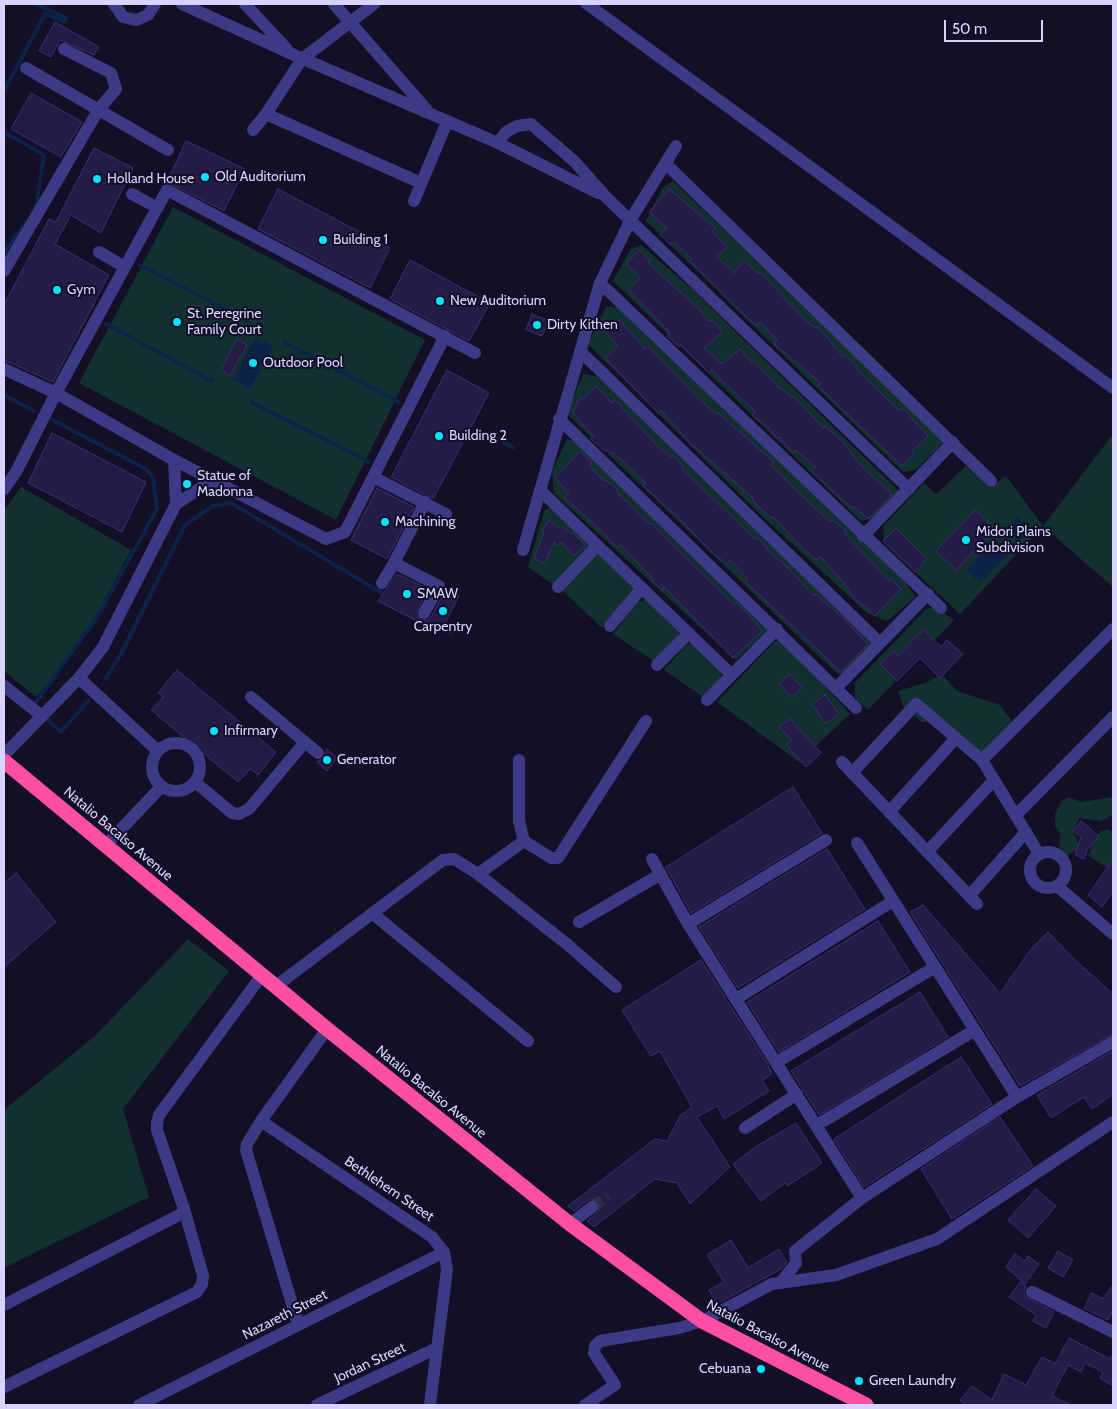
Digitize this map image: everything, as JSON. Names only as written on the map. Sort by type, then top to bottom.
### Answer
[{"type":"highway","name":"Natalio Bacalso Avenue","points":[[4,761],[327,1029],[570,1224],[702,1321],[866,1405]]},
{"type":"street","points":[[114,4],[123,17],[136,20],[148,15],[155,4]]},
{"type":"street","points":[[182,4],[498,143],[606,197]]},
{"type":"street","points":[[245,4],[297,56]]},
{"type":"street","points":[[334,4],[430,114]]},
{"type":"street","points":[[253,130],[266,114],[297,56],[351,22],[374,4]]},
{"type":"street","points":[[587,4],[1113,388]]},
{"type":"street","points":[[4,271],[99,109],[116,89],[111,73],[64,49]]},
{"type":"street","points":[[26,68],[168,150]]},
{"type":"street","points":[[266,114],[421,183]]},
{"type":"street","points":[[414,201],[448,122]]},
{"type":"street","points":[[498,143],[506,132],[517,126],[531,124],[574,161],[606,197],[631,219],[908,489]]},
{"type":"street","points":[[523,550],[559,419],[600,283],[631,219],[676,146]]},
{"type":"street","points":[[666,164],[992,481]]},
{"type":"street","points":[[4,490],[16,472],[56,393],[168,190],[475,353]]},
{"type":"street","points":[[132,194],[158,208]]},
{"type":"street","points":[[99,252],[125,267]]},
{"type":"street","points":[[600,283],[864,536],[942,608]]},
{"type":"street","points":[[4,369],[56,393],[174,460],[326,539],[345,532],[445,336]]},
{"type":"street","points":[[580,350],[880,643]]},
{"type":"street","points":[[559,419],[837,687],[856,708]]},
{"type":"street","points":[[864,536],[953,442]]},
{"type":"street","points":[[4,755],[79,678],[103,648],[176,504],[174,460]]},
{"type":"street","points":[[373,477],[446,514]]},
{"type":"street","points":[[176,504],[213,480]]},
{"type":"street","points":[[540,490],[731,674]]},
{"type":"street","points":[[382,583],[425,502]]},
{"type":"street","points":[[558,587],[597,546]]},
{"type":"street","points":[[394,563],[440,586],[424,613]]},
{"type":"street","points":[[610,626],[642,588]]},
{"type":"street","points":[[837,687],[928,594]]},
{"type":"street","points":[[707,700],[777,629]]},
{"type":"street","points":[[982,760],[1113,629]]},
{"type":"street","points":[[657,665],[689,633]]},
{"type":"street","points":[[79,678],[158,751]]},
{"type":"street","points":[[4,686],[42,716]]},
{"type":"street","points":[[251,697],[318,753]]},
{"type":"street","points":[[852,773],[916,704],[982,760],[1039,854]]},
{"type":"street","points":[[1016,815],[1113,717]]},
{"type":"street","points":[[520,760],[519,821],[524,841],[551,858],[558,858],[646,722]]},
{"type":"street","points":[[889,812],[956,738]]},
{"type":"street","points":[[195,782],[232,813],[239,814],[249,809],[305,742]]},
{"type":"street","points":[[178,743],[192,749],[196,754],[200,768],[195,782],[179,791],[170,790],[162,786],[155,779],[152,769],[153,760],[158,751],[171,744],[178,743]]},
{"type":"street","points":[[842,762],[973,900],[1026,832]]},
{"type":"street","points":[[927,852],[994,780]]},
{"type":"street","points":[[106,845],[162,786]]},
{"type":"street","points":[[688,924],[826,840]]},
{"type":"street","points":[[478,874],[524,841]]},
{"type":"street","points":[[857,843],[1017,1097]]},
{"type":"street","points":[[1048,852],[1057,855],[1064,862],[1066,871],[1064,880],[1057,886],[1048,889],[1039,886],[1032,879],[1030,870],[1032,861],[1039,854],[1048,852]]},
{"type":"street","points":[[276,986],[443,860],[454,859],[478,874],[568,945],[616,988]]},
{"type":"street","points":[[652,860],[688,924],[862,1198]]},
{"type":"street","points":[[579,922],[661,874]]},
{"type":"street","points":[[1057,886],[1113,934]]},
{"type":"street","points":[[736,999],[893,901]]},
{"type":"street","points":[[372,913],[528,1041]]},
{"type":"street","points":[[777,1062],[935,967]]},
{"type":"street","points":[[4,1387],[197,1292],[203,1276],[185,1212],[156,1130],[159,1115],[262,975]]},
{"type":"street","points":[[298,1324],[247,1157],[247,1144],[261,1121],[327,1029]]},
{"type":"street","points":[[817,1125],[975,1030]]},
{"type":"street","points":[[782,1281],[796,1263],[795,1251],[862,1198],[1017,1097],[1113,1042]]},
{"type":"street","points":[[746,1128],[797,1094]]},
{"type":"street","name":"Bethlehem Street","points":[[261,1121],[432,1237],[444,1252]]},
{"type":"street","points":[[585,1405],[615,1385],[594,1352],[594,1346],[600,1341],[679,1328],[702,1321],[757,1291],[782,1281],[804,1281],[836,1275],[937,1239],[1113,1122]]},
{"type":"street","points":[[570,1224],[592,1208]]},
{"type":"street","points":[[4,1305],[185,1212]]},
{"type":"street","points":[[430,1404],[447,1270],[444,1252]]},
{"type":"street","name":"Nazareth Street","points":[[139,1405],[444,1252]]},
{"type":"street","points":[[1032,1292],[1113,1332]]},
{"type":"street","name":"Jordan Street","points":[[316,1405],[437,1348]]},
{"type":"green space","points":[[673,181],[928,423],[944,442],[916,470],[903,472],[646,221],[662,188]]},
{"type":"green space","points":[[173,207],[425,340],[336,520],[79,383]]},
{"type":"green space","points":[[641,245],[691,288],[899,491],[875,518],[861,521],[613,281],[631,249]]},
{"type":"green space","points":[[606,307],[617,307],[896,570],[916,597],[887,621],[867,613],[764,518],[588,344]]},
{"type":"green space","points":[[583,374],[597,376],[874,644],[845,673],[838,674],[811,649],[567,414]]},
{"type":"green space","points":[[1113,434],[1113,587],[1043,526]]},
{"type":"green space","points":[[567,439],[579,443],[770,628],[736,660],[554,493],[552,472]]},
{"type":"green space","points":[[966,466],[990,488],[1006,476],[1043,526],[960,614],[883,542],[884,525],[924,483],[936,494]]},
{"type":"green space","points":[[21,487],[131,550],[91,625],[70,657],[36,697],[4,671],[4,510]]},
{"type":"green space","points":[[554,504],[592,544],[596,554],[602,554],[634,585],[632,595],[602,628],[564,592],[528,567],[544,511]]},
{"type":"green space","points":[[649,599],[678,626],[679,634],[655,662],[613,634],[637,602]]},
{"type":"green space","points":[[935,607],[954,620],[868,710],[855,698],[855,683],[926,609]]},
{"type":"green space","points":[[775,641],[784,641],[850,714],[799,762],[717,702]]},
{"type":"green space","points":[[694,642],[719,665],[722,679],[703,697],[664,670],[685,646]]},
{"type":"green space","points":[[942,674],[957,691],[1000,705],[1018,730],[979,756],[970,741],[947,738],[937,721],[922,722],[904,708],[898,691],[925,683]]},
{"type":"green space","points":[[1069,797],[1081,802],[1113,797],[1113,815],[1101,821],[1079,818],[1073,831],[1080,847],[1063,859],[1059,854],[1060,834],[1055,826],[1055,815],[1061,801]]},
{"type":"green space","points":[[1107,829],[1113,832],[1113,871],[1088,856],[1094,840],[1101,831]]},
{"type":"green space","points":[[188,939],[229,971],[123,1109],[149,1197],[4,1268],[4,1110],[96,1035]]},
{"type":"water","name":"Outdoor Pool","points":[[256,337],[273,346],[250,389],[233,380]]},
{"type":"water","points":[[1018,517],[1031,530],[1019,541],[1007,528]]},
{"type":"water","points":[[995,539],[1009,552],[980,583],[966,570]]},
{"type":"building","points":[[55,22],[99,47],[94,55],[60,40],[51,57],[39,51]]},
{"type":"building","points":[[31,93],[82,122],[61,157],[11,129]]},
{"type":"building","name":"Old Auditorium","points":[[186,141],[245,169],[224,211],[167,182]]},
{"type":"building","name":"Gym","points":[[94,148],[133,168],[101,233],[71,215],[55,244],[109,275],[53,382],[4,360],[4,305],[49,219],[56,222]]},
{"type":"building","name":"Building 1","points":[[278,189],[390,248],[370,288],[258,229]]},
{"type":"building","points":[[669,189],[715,228],[712,231],[727,247],[717,257],[734,273],[744,261],[759,274],[760,272],[803,318],[816,329],[818,327],[843,357],[845,355],[857,366],[855,368],[900,411],[903,409],[928,436],[912,451],[914,453],[902,466],[818,386],[821,383],[774,344],[777,340],[760,322],[756,326],[690,261],[692,259],[674,242],[671,245],[660,235],[667,228],[649,212]]},
{"type":"building","points":[[639,250],[650,261],[648,263],[699,309],[709,322],[711,320],[722,331],[704,348],[722,364],[740,349],[778,387],[797,400],[823,428],[825,426],[842,441],[863,468],[892,494],[868,519],[853,506],[851,508],[812,471],[816,467],[795,450],[793,452],[767,426],[752,415],[756,412],[723,382],[712,369],[709,373],[681,345],[679,347],[667,336],[670,333],[629,290],[640,278],[626,264]]},
{"type":"building","name":"New Auditorium","points":[[410,260],[490,303],[469,341],[390,299]]},
{"type":"building","name":"Dirty Kithen","points":[[532,314],[549,321],[542,336],[526,330]]},
{"type":"building","points":[[619,320],[645,349],[648,346],[702,402],[716,414],[718,413],[774,462],[771,465],[797,491],[830,522],[832,520],[846,531],[844,533],[889,581],[891,579],[901,589],[875,616],[850,594],[850,590],[821,557],[816,560],[773,517],[771,518],[752,500],[753,498],[690,443],[661,410],[658,413],[605,358],[618,346],[605,331]]},
{"type":"building","points":[[237,339],[247,345],[230,376],[221,370]]},
{"type":"building","name":"Building 2","points":[[447,370],[489,393],[433,499],[391,477]]},
{"type":"building","points":[[596,386],[612,403],[615,400],[657,446],[671,457],[672,455],[683,466],[681,468],[755,539],[757,537],[766,549],[787,567],[814,596],[815,594],[843,618],[868,644],[841,672],[745,581],[747,578],[730,560],[727,564],[711,552],[682,521],[643,486],[646,483],[628,466],[613,452],[611,454],[606,449],[604,451],[591,439],[594,437],[573,413],[580,397],[582,400]]},
{"type":"building","points":[[52,433],[146,482],[122,532],[28,483]]},
{"type":"building","points":[[580,451],[592,463],[589,466],[605,482],[606,480],[618,490],[617,492],[649,524],[651,523],[734,605],[736,603],[748,614],[762,631],[733,658],[664,587],[662,590],[652,581],[653,579],[621,545],[617,548],[602,531],[565,498],[569,493],[555,478]]},
{"type":"building","name":"Machining","points":[[377,488],[414,507],[387,559],[351,540]]},
{"type":"building","name":"Midori Plains Subdivision","points":[[975,510],[995,529],[956,570],[936,551]]},
{"type":"building","points":[[550,520],[560,529],[562,526],[572,535],[573,533],[585,545],[574,556],[561,542],[558,546],[554,542],[545,563],[534,559],[544,532],[542,530]]},
{"type":"building","points":[[896,528],[927,559],[915,572],[883,541]]},
{"type":"building","name":"SMAW","points":[[397,574],[428,589],[416,613],[421,620],[428,620],[431,617],[446,589],[459,596],[440,633],[378,601]]},
{"type":"building","points":[[923,630],[941,647],[947,640],[963,654],[940,678],[920,658],[897,681],[880,664],[894,651],[898,656]]},
{"type":"building","name":"Infirmary","points":[[177,670],[276,752],[258,775],[250,769],[238,782],[151,710],[163,697],[158,693]]},
{"type":"building","points":[[789,674],[802,687],[792,697],[779,684]]},
{"type":"building","points":[[825,695],[839,714],[826,724],[812,704]]},
{"type":"building","points":[[790,719],[821,753],[806,767],[786,745],[792,740],[779,727]]},
{"type":"building","name":"Generator","points":[[327,749],[337,758],[327,771],[317,762],[324,758]]},
{"type":"building","points":[[793,787],[822,833],[691,913],[666,867]]},
{"type":"building","points":[[1081,821],[1099,836],[1087,850],[1084,859],[1075,855],[1081,837],[1073,831]]},
{"type":"building","points":[[827,849],[865,909],[738,988],[699,927]]},
{"type":"building","points":[[1113,860],[1113,892],[1102,907],[1088,895]]},
{"type":"building","points":[[16,873],[56,922],[4,967],[4,883]]},
{"type":"building","points":[[923,905],[1000,993],[1031,949],[1048,932],[1076,961],[1113,994],[1113,1034],[1020,1086],[910,912]]},
{"type":"building","points":[[878,921],[910,972],[779,1052],[747,1002]]},
{"type":"building","points":[[701,960],[767,1063],[772,1074],[762,1080],[769,1091],[724,1119],[717,1106],[697,1117],[730,1167],[690,1204],[677,1183],[655,1179],[594,1227],[587,1221],[599,1211],[598,1202],[590,1199],[574,1211],[568,1206],[655,1139],[667,1141],[680,1116],[692,1107],[660,1051],[651,1056],[622,1010]]},
{"type":"building","points":[[920,992],[948,1037],[819,1115],[791,1071]]},
{"type":"building","points":[[1113,1051],[1113,1094],[1092,1109],[1084,1097],[1051,1118],[1037,1095]]},
{"type":"building","points":[[961,1057],[992,1104],[864,1187],[834,1139]]},
{"type":"building","points":[[1000,1117],[1033,1166],[952,1219],[921,1169]]},
{"type":"building","points":[[796,1123],[822,1163],[787,1186],[785,1183],[761,1201],[733,1164],[757,1146]]},
{"type":"building","points":[[1036,1189],[1056,1206],[1028,1238],[1008,1220]]},
{"type":"building","points":[[731,1240],[748,1268],[779,1249],[787,1262],[781,1269],[717,1304],[709,1290],[724,1282],[707,1255]]},
{"type":"building","points":[[1058,1251],[1073,1260],[1063,1277],[1048,1268]]},
{"type":"building","points":[[1015,1254],[1025,1261],[1028,1256],[1039,1264],[1025,1284],[1006,1267]]},
{"type":"building","points":[[1020,1282],[1026,1286],[1024,1292],[1026,1297],[1054,1312],[1046,1328],[1033,1321],[1036,1315],[1009,1297]]},
{"type":"building","points":[[1113,1285],[1113,1310],[1108,1320],[1084,1308],[1092,1293],[1103,1299]]},
{"type":"building","points":[[1069,1338],[1110,1359],[1113,1354],[1113,1386],[1100,1378],[1103,1372],[1085,1363],[1081,1372],[1068,1365],[1052,1396],[1071,1405],[965,1405],[960,1400],[972,1386],[992,1400],[1004,1374],[1026,1385],[1042,1357],[1055,1364]]},
{"type":"waterway","points":[[36,4],[66,18],[64,21]]},
{"type":"waterway","points":[[4,91],[45,14],[64,21]]},
{"type":"waterway","points":[[4,132],[44,155],[36,206]]},
{"type":"waterway","points":[[4,253],[26,222]]},
{"type":"waterway","points":[[139,265],[247,320]]},
{"type":"waterway","points":[[106,324],[212,381]]},
{"type":"waterway","points":[[284,342],[399,402]]},
{"type":"waterway","points":[[4,395],[34,411]]},
{"type":"waterway","points":[[251,402],[369,462]]},
{"type":"waterway","points":[[34,705],[97,617],[157,509],[153,477],[146,469],[49,418]]},
{"type":"waterway","points":[[489,433],[513,448]]},
{"type":"waterway","points":[[105,679],[121,654],[185,525],[213,506],[231,503],[387,596]]},
{"type":"waterway","points":[[439,626],[451,633]]},
{"type":"waterway","points":[[47,719],[61,732],[88,701]]},
{"type":"tunnel","points":[[592,1207],[608,1196]]},
{"type":"place","name":"Old Auditorium","points":[[205,177]]},
{"type":"place","name":"Holland House","points":[[97,179]]},
{"type":"place","name":"Building 1","points":[[323,240]]},
{"type":"place","name":"Gym","points":[[57,290]]},
{"type":"place","name":"New Auditorium","points":[[440,301]]},
{"type":"place","name":"St. Peregrine Family Court","points":[[177,322]]},
{"type":"place","name":"Dirty Kithen","points":[[537,325]]},
{"type":"place","name":"Outdoor Pool","points":[[253,363]]},
{"type":"place","name":"Building 2","points":[[439,436]]},
{"type":"place","name":"Statue of Madonna","points":[[187,484]]},
{"type":"place","name":"Machining","points":[[385,522]]},
{"type":"place","name":"Midori Plains Subdivision","points":[[966,540]]},
{"type":"place","name":"SMAW","points":[[407,594]]},
{"type":"place","name":"Carpentry","points":[[443,611]]},
{"type":"place","name":"Infirmary","points":[[214,731]]},
{"type":"place","name":"Generator","points":[[327,760]]},
{"type":"place","name":"Cebuana","points":[[761,1369]]},
{"type":"place","name":"Green Laundry","points":[[859,1381]]}]
